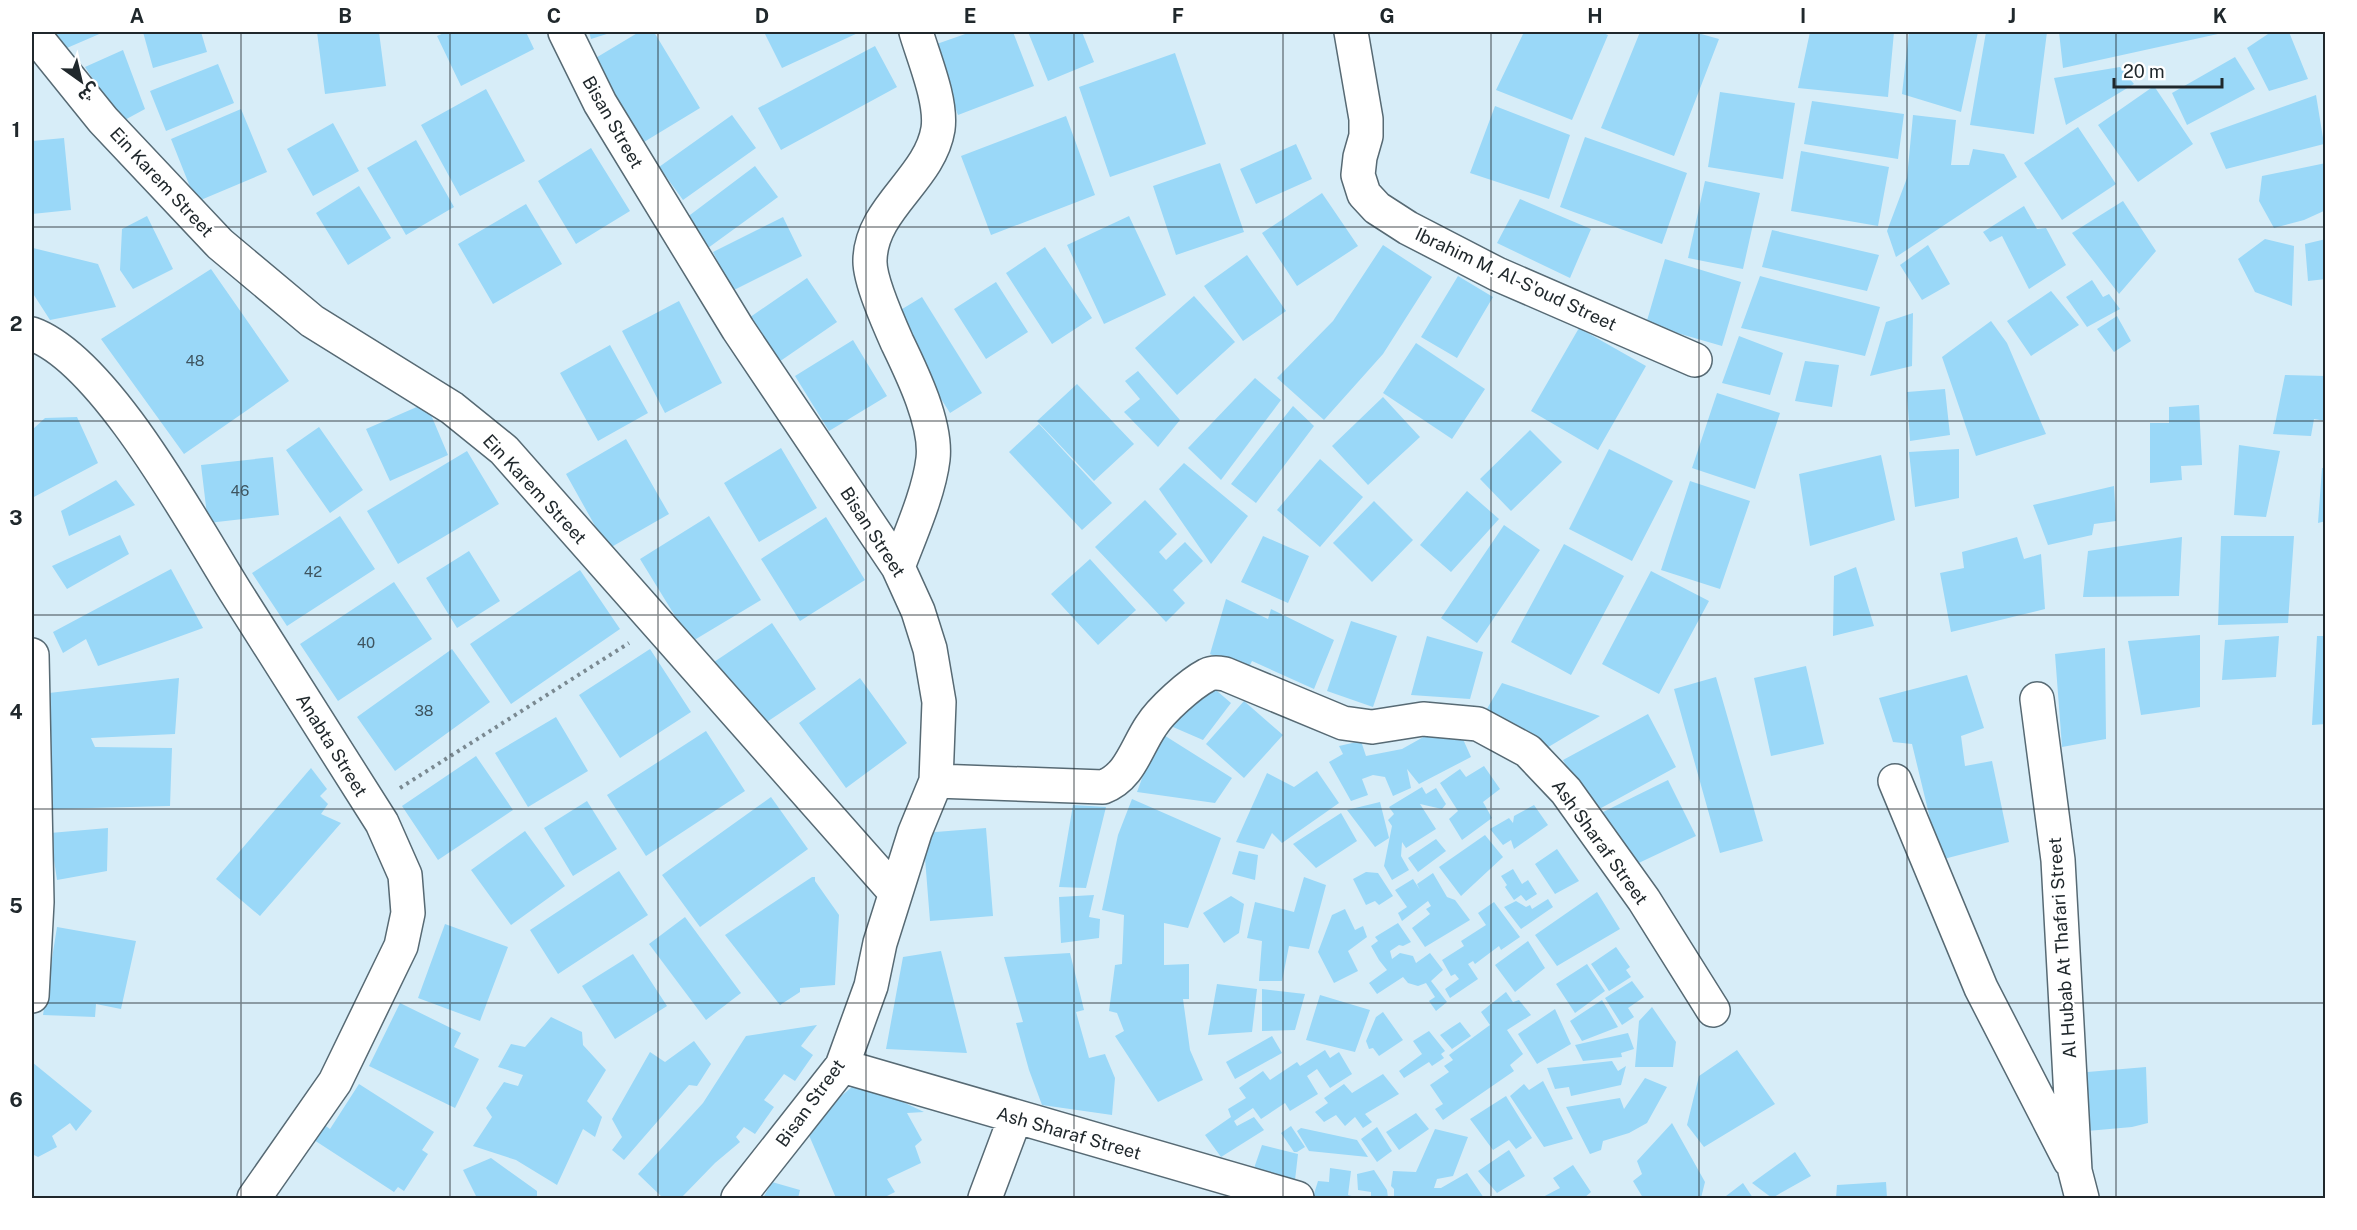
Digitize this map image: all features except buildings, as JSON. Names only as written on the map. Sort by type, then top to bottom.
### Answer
[{"type":"street","name":"Ein Karem Street","points":[[32,32],[103,120],[220,244],[312,321],[452,408],[504,450],[895,892]]},
{"type":"street","name":"Bisan Street","points":[[565,32],[600,103],[738,329],[898,567],[918,611],[930,649],[939,702],[936,782],[915,832],[895,892],[880,943],[871,986],[842,1066],[738,1198]]},
{"type":"street","points":[[898,567],[914,525],[933,458],[931,429],[909,367],[884,313],[870,262],[873,240],[884,219],[927,157],[938,130],[938,109],[916,32]]},
{"type":"street","name":"Ibrahim M. Al-S'oud Street","points":[[1351,32],[1366,119],[1366,136],[1358,175],[1364,194],[1377,208],[1408,228],[1497,274],[1695,360]]},
{"type":"street","name":"Anabta Street","points":[[32,334],[42,338],[83,368],[139,438],[372,806],[405,875],[408,913],[401,946],[335,1082],[254,1198]]},
{"type":"street","points":[[32,666],[37,902],[32,996]]},
{"type":"street","name":"Ash Sharaf Street","points":[[936,782],[1103,787],[1122,777],[1152,723],[1181,694],[1207,675],[1216,672],[1344,723],[1372,727],[1423,719],[1478,724],[1528,751],[1566,791],[1644,900],[1713,1010]]},
{"type":"street","name":"Al Hubab At Thafari Street","points":[[2037,699],[2058,860],[2079,1185]]},
{"type":"street","points":[[1895,781],[1981,988],[2079,1185]]},
{"type":"street","name":"Ash Sharaf Street","points":[[842,1066],[1297,1198]]},
{"type":"street","points":[[985,1198],[1015,1118]]},
{"type":"path","points":[[372,806],[658,624]]}]
